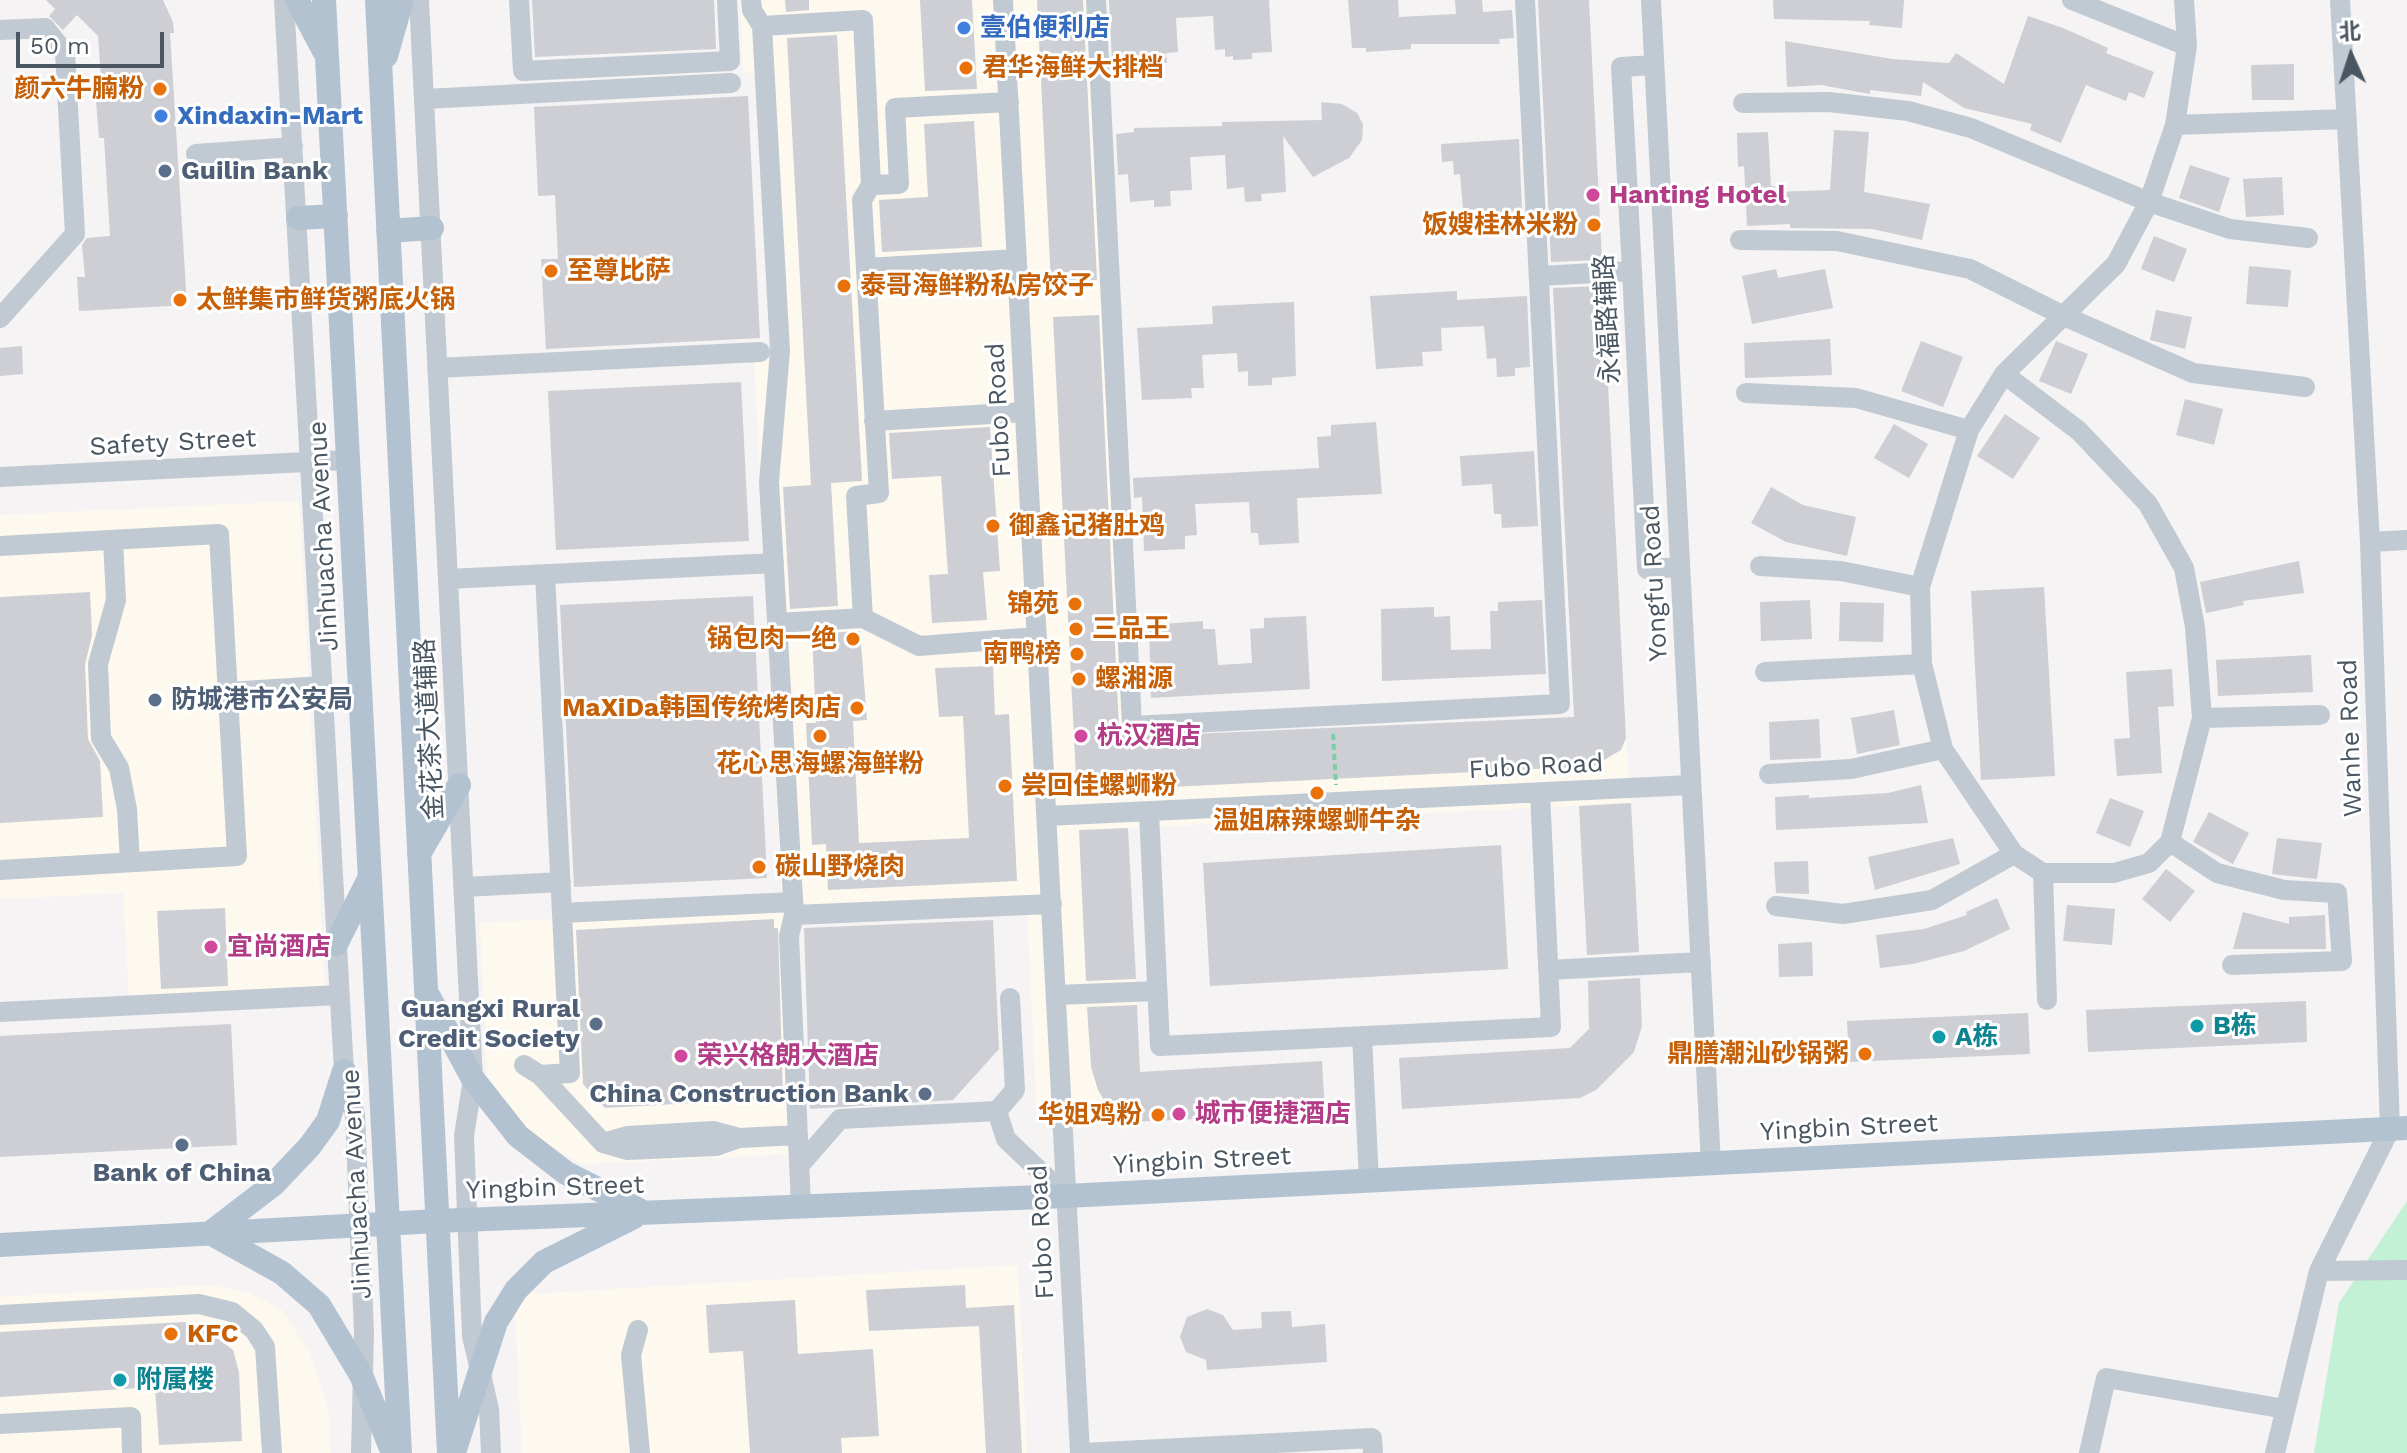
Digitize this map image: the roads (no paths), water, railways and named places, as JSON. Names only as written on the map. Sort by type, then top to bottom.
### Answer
[{"type":"main road","points":[[297,0],[327,57]]},
{"type":"main road","name":"Jinhuacha Avenue","points":[[324,0],[400,1453]]},
{"type":"main road","points":[[377,0],[437,1221],[452,1453]]},
{"type":"main road","points":[[380,74],[402,0]]},
{"type":"main road","points":[[298,218],[336,216]]},
{"type":"main road","points":[[388,231],[432,228]]},
{"type":"main road","points":[[419,854],[459,785]]},
{"type":"main road","points":[[336,944],[369,879]]},
{"type":"main road","points":[[426,991],[473,1079],[518,1136],[554,1164],[643,1212]]},
{"type":"main road","points":[[344,1071],[328,1121],[310,1146],[274,1184],[210,1233],[282,1273],[319,1305],[361,1375],[394,1453]]},
{"type":"main road","name":"Yingbin Street","points":[[0,1245],[437,1221],[1066,1196],[2399,1129]]},
{"type":"main road","points":[[452,1453],[496,1322],[516,1290],[544,1262],[643,1212]]},
{"type":"street","points":[[284,0],[339,995],[344,1071],[355,1115],[364,1332],[361,1453]]},
{"type":"street","name":"金花茶大道辅路","points":[[419,0],[473,1079],[464,1136],[472,1336],[489,1409],[491,1453]]},
{"type":"street","points":[[519,0],[523,71],[730,61],[766,81]]},
{"type":"street","points":[[727,0],[730,61]]},
{"type":"street","points":[[751,0],[752,10],[762,26],[780,351],[769,482],[794,908],[789,936],[801,1206]]},
{"type":"street","name":"Fubo Road","points":[[1003,0],[1082,1453]]},
{"type":"street","points":[[1096,0],[1132,726],[1560,704],[1525,0]]},
{"type":"street","name":"Yongfu Road","points":[[1651,0],[1711,1164]]},
{"type":"street","points":[[2072,0],[2187,46]]},
{"type":"street","points":[[2004,374],[2079,431],[2148,504],[2184,568],[2195,627],[2202,718],[2170,842],[2149,863],[2114,873],[2043,873],[2014,854],[1943,749],[1922,664],[1920,587],[1969,430],[2004,374],[2116,264],[2149,202],[2175,125],[2187,46],[2184,0]]},
{"type":"street","name":"Wanhe Road","points":[[2275,1453],[2319,1271],[2399,1129],[2340,0]]},
{"type":"street","points":[[762,26],[863,20],[871,185],[862,200],[879,493],[856,496],[863,618]]},
{"type":"street","points":[[0,30],[45,28],[65,53],[75,234],[0,318]]},
{"type":"street","name":"永福路辅路","points":[[1654,65],[1621,67],[1647,569],[1680,567]]},
{"type":"street","points":[[425,99],[731,83]]},
{"type":"street","points":[[871,185],[899,184],[895,108],[1009,102]]},
{"type":"street","points":[[1743,103],[1829,102],[1908,111],[1984,133],[2149,202],[2230,229],[2308,238]]},
{"type":"street","points":[[2175,125],[2347,119]]},
{"type":"street","points":[[196,154],[293,147]]},
{"type":"street","points":[[1740,240],[1837,241],[1970,269],[2064,316],[2193,373],[2305,387]]},
{"type":"street","points":[[866,268],[1017,259]]},
{"type":"street","points":[[1539,276],[1632,271]]},
{"type":"street","points":[[437,368],[760,352]]},
{"type":"street","points":[[1746,393],[1856,398],[1969,430]]},
{"type":"street","points":[[874,421],[1025,412]]},
{"type":"street","name":"Safety Street","points":[[0,477],[348,460]]},
{"type":"street","points":[[0,546],[219,534],[237,856],[0,870]]},
{"type":"street","points":[[113,540],[116,600],[98,664],[101,738],[119,768],[127,809],[130,862]]},
{"type":"street","points":[[2370,542],[2407,540]]},
{"type":"street","points":[[448,579],[774,563]]},
{"type":"street","points":[[1760,566],[1841,571],[1920,587]]},
{"type":"street","points":[[545,574],[570,1073],[532,1070],[603,1143],[628,1150],[716,1146],[739,1138],[798,1135]]},
{"type":"street","points":[[777,623],[863,618],[919,646],[1037,637]]},
{"type":"street","points":[[1765,672],[1922,664]]},
{"type":"street","points":[[228,692],[322,686]]},
{"type":"street","points":[[2202,718],[2320,715]]},
{"type":"street","points":[[1769,774],[1851,769],[1943,749]]},
{"type":"street","name":"Fubo Road","points":[[1047,816],[1691,785]]},
{"type":"street","points":[[1149,812],[1160,1046],[1551,1027],[1540,793]]},
{"type":"street","points":[[2170,842],[2217,873],[2284,890],[2337,893],[2342,961],[2232,965]]},
{"type":"street","points":[[1776,906],[1843,914],[1932,900],[2014,854]]},
{"type":"street","points":[[2043,873],[2047,1000]]},
{"type":"street","points":[[464,887],[561,882]]},
{"type":"street","points":[[562,913],[1052,904]]},
{"type":"street","points":[[1548,970],[1701,962]]},
{"type":"street","points":[[1056,995],[1157,991]]},
{"type":"street","points":[[0,1012],[339,995]]},
{"type":"street","points":[[799,1166],[840,1119],[997,1111],[1015,1090],[1010,998]]},
{"type":"street","points":[[1362,1036],[1369,1181]]},
{"type":"street","points":[[997,1111],[1006,1139],[1066,1196]]},
{"type":"street","points":[[2319,1271],[2407,1270]]},
{"type":"street","points":[[0,1315],[199,1304],[232,1312],[254,1330],[265,1347],[272,1453]]},
{"type":"street","points":[[638,1330],[631,1355],[640,1453]]},
{"type":"street","points":[[2089,1453],[2106,1378],[2285,1409]]},
{"type":"street","points":[[0,1424],[131,1417],[132,1453]]},
{"type":"street","points":[[1082,1453],[1372,1438],[1373,1453]]},
{"type":"place","name":"壹伯便利店","points":[[964,28]]},
{"type":"place","name":"君华海鲜大排档","points":[[966,68]]},
{"type":"place","name":"颜六牛腩粉","points":[[160,89]]},
{"type":"place","name":"Xindaxin-Mart","points":[[161,116]]},
{"type":"place","name":"Guilin Bank","points":[[165,171]]},
{"type":"place","name":"Hanting Hotel","points":[[1593,195]]},
{"type":"place","name":"饭嫂桂林米粉","points":[[1594,225]]},
{"type":"place","name":"至尊比萨","points":[[551,271]]},
{"type":"place","name":"泰哥海鲜粉私房饺子","points":[[844,286]]},
{"type":"place","name":"太鲜集市鲜货粥底火锅","points":[[180,300]]},
{"type":"place","name":"御鑫记猪肚鸡","points":[[993,526]]},
{"type":"place","name":"锦苑","points":[[1075,604]]},
{"type":"place","name":"三品王","points":[[1076,629]]},
{"type":"place","name":"锅包肉一绝","points":[[853,639]]},
{"type":"place","name":"南鸭榜","points":[[1077,654]]},
{"type":"place","name":"螺湘源","points":[[1079,679]]},
{"type":"place","name":"防城港市公安局","points":[[155,700]]},
{"type":"place","name":"MaXiDa韩国传统烤肉店","points":[[857,708]]},
{"type":"place","name":"花心思海螺海鲜粉","points":[[820,736]]},
{"type":"place","name":"杭汉酒店","points":[[1081,736]]},
{"type":"place","name":"尝回佳螺蛳粉","points":[[1005,786]]},
{"type":"place","name":"温姐麻辣螺蛳牛杂","points":[[1317,793]]},
{"type":"place","name":"碳山野烧肉","points":[[759,867]]},
{"type":"place","name":"宜尚酒店","points":[[211,947]]},
{"type":"place","name":"Guangxi Rural Credit Society","points":[[596,1024]]},
{"type":"place","name":"B栋","points":[[2197,1026]]},
{"type":"place","name":"A栋","points":[[1939,1037]]},
{"type":"place","name":"鼎膳潮汕砂锅粥","points":[[1865,1054]]},
{"type":"place","name":"荣兴格朗大酒店","points":[[681,1056]]},
{"type":"place","name":"China Construction Bank","points":[[925,1094]]},
{"type":"place","name":"城市便捷酒店","points":[[1179,1114]]},
{"type":"place","name":"华姐鸡粉","points":[[1158,1115]]},
{"type":"place","name":"Bank of China","points":[[182,1145]]},
{"type":"place","name":"KFC","points":[[171,1334]]},
{"type":"place","name":"附属楼","points":[[120,1380]]}]
